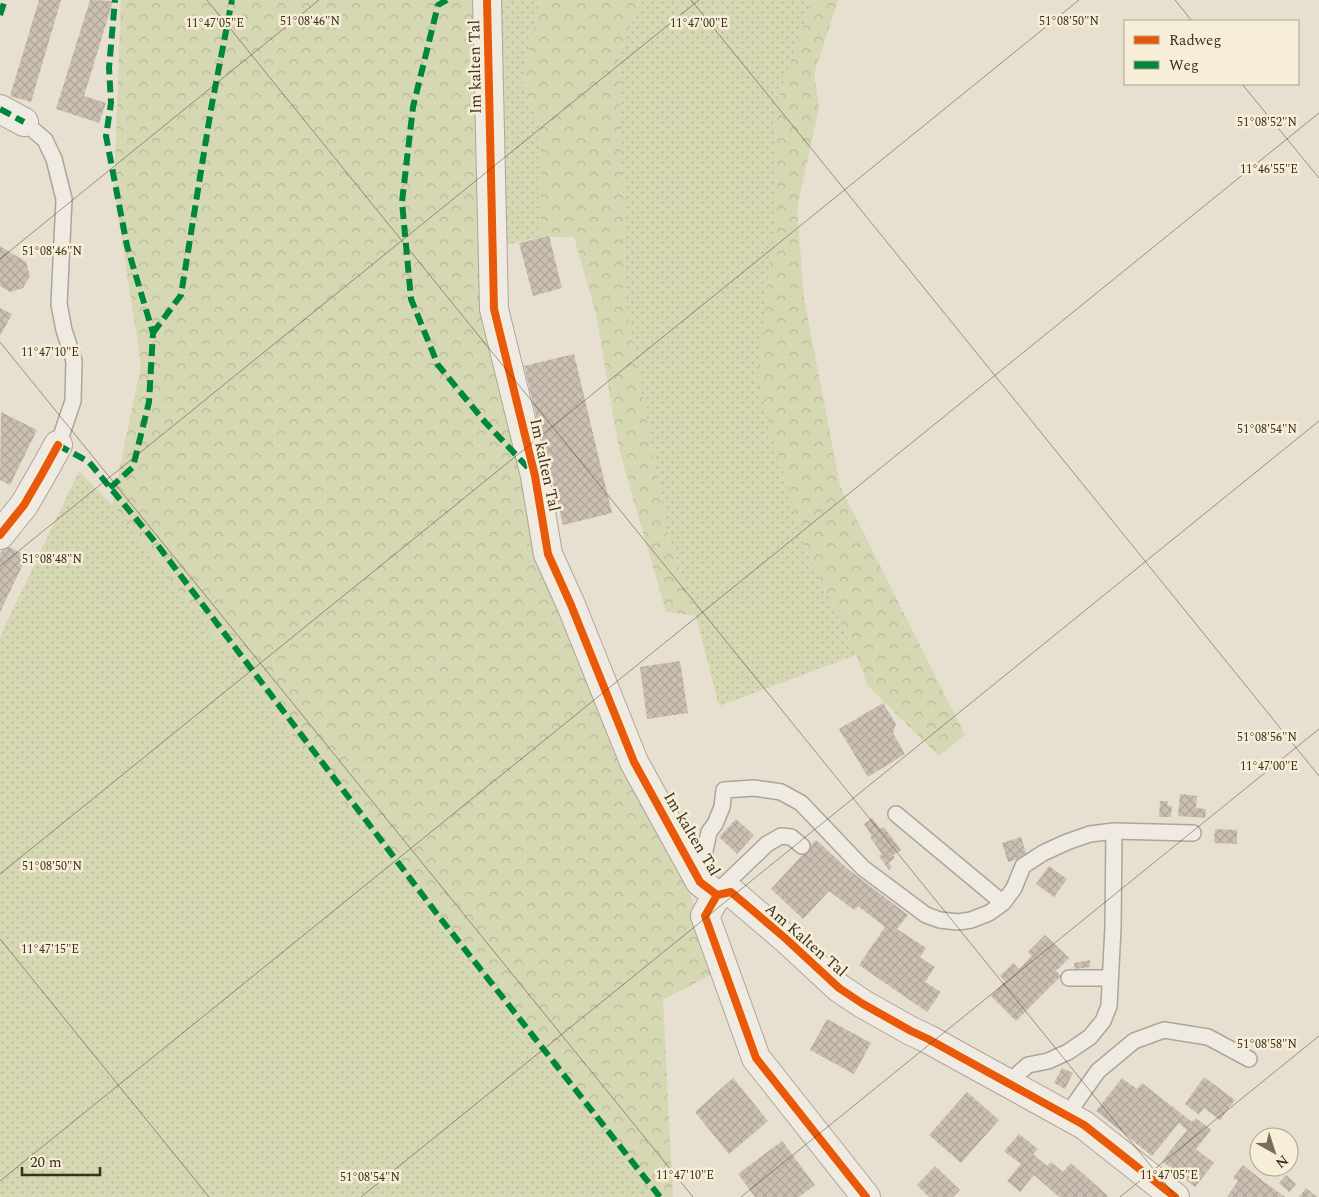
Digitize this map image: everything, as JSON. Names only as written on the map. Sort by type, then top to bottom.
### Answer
[{"type":"street","name":"Im kalten Tal","points":[[487,0],[494,309],[535,476],[548,554],[571,605],[634,762],[710,889]]},
{"type":"street","points":[[0,109],[24,122]]},
{"type":"street","points":[[0,535],[24,504],[58,445]]},
{"type":"street","name":"Am Kalten Tal","points":[[710,889],[730,892],[785,938],[839,988],[863,1004],[1084,1125],[1175,1197]]},
{"type":"street","points":[[710,889],[705,916],[756,1058],[866,1197]]},
{"type":"lane","points":[[24,122],[45,140],[54,159],[64,199],[59,304],[64,330],[74,361],[73,401],[58,445]]},
{"type":"lane","points":[[710,889],[710,832],[722,807],[724,790],[754,788],[781,792],[801,803],[863,868],[926,915],[940,920],[958,922],[971,920],[989,913],[1003,903],[1014,888],[1023,866],[1067,842],[1090,834],[1114,831],[1193,833]]},
{"type":"lane","points":[[896,814],[1003,903]]},
{"type":"lane","points":[[1010,1084],[1028,1065],[1048,1061],[1068,1052],[1090,1037],[1103,1020],[1109,1006],[1113,927],[1114,831]]},
{"type":"lane","points":[[710,889],[767,844],[781,836],[791,837],[802,846]]},
{"type":"lane","points":[[1069,978],[1110,978]]},
{"type":"lane","points":[[1068,1116],[1098,1071],[1134,1041],[1164,1030],[1208,1036],[1249,1059]]},
{"type":"green space","points":[[121,0],[507,0],[469,54],[492,248],[546,525],[660,821],[720,970],[663,1000],[673,1197],[653,1197],[112,505],[141,365],[114,189]]},
{"type":"green space","points":[[507,0],[540,0],[522,80],[541,133],[541,237],[492,248],[469,54]]},
{"type":"green space","points":[[540,0],[641,0],[619,56],[626,308],[669,538],[696,616],[666,612],[619,449],[596,314],[574,237],[541,237],[541,133],[522,80]]},
{"type":"green space","points":[[641,0],[811,0],[808,15],[788,68],[773,118],[776,141],[777,198],[804,545],[856,655],[719,706],[696,616],[669,538],[626,308],[619,56]]},
{"type":"green space","points":[[811,0],[838,0],[814,74],[819,107],[797,209],[804,298],[840,486],[965,735],[939,756],[868,686],[856,655],[804,545],[757,381],[777,198],[776,141],[773,118],[788,68],[808,15]]},
{"type":"green space","points":[[79,471],[112,505],[653,1197],[0,1197],[0,639]]},
{"type":"building","points":[[39,0],[61,0],[31,102],[10,96]]},
{"type":"building","points":[[90,0],[113,1],[84,96],[106,103],[99,123],[56,109]]},
{"type":"building","points":[[549,236],[562,288],[533,296],[519,243]]},
{"type":"building","points":[[0,246],[26,262],[30,276],[23,288],[10,292],[0,286]]},
{"type":"building","points":[[0,308],[12,314],[0,336]]},
{"type":"building","points":[[574,354],[612,513],[563,525],[524,366]]},
{"type":"building","points":[[1,412],[37,430],[10,485],[0,480]]},
{"type":"building","points":[[5,545],[27,556],[0,612],[0,554]]},
{"type":"building","points":[[680,661],[688,713],[647,719],[640,667]]},
{"type":"building","points":[[883,703],[896,724],[893,733],[905,754],[868,777],[839,729]]},
{"type":"building","points":[[1180,794],[1197,796],[1196,808],[1206,809],[1205,818],[1178,816]]},
{"type":"building","points":[[1160,801],[1168,801],[1167,805],[1172,806],[1171,817],[1159,817]]},
{"type":"building","points":[[872,818],[881,829],[884,827],[901,850],[893,855],[895,858],[889,863],[892,867],[889,870],[879,856],[882,854],[870,837],[872,836],[864,824]]},
{"type":"building","points":[[736,819],[754,835],[737,854],[719,837]]},
{"type":"building","points":[[1215,829],[1237,830],[1237,844],[1214,843]]},
{"type":"building","points":[[1021,837],[1027,856],[1008,862],[1002,843]]},
{"type":"building","points":[[816,840],[849,870],[908,915],[897,929],[926,948],[920,957],[935,967],[925,982],[941,992],[927,1012],[859,965],[885,927],[858,906],[854,910],[829,891],[803,919],[771,889]]},
{"type":"building","points":[[1049,866],[1067,879],[1054,897],[1036,884]]},
{"type":"building","points":[[1045,935],[1069,958],[1056,971],[1061,976],[1016,1021],[991,996],[1005,981],[1000,976],[1013,963],[1019,969],[1032,956],[1028,952]]},
{"type":"building","points":[[1090,960],[1090,967],[1075,969],[1074,963]]},
{"type":"building","points":[[827,1019],[871,1043],[854,1074],[810,1050]]},
{"type":"building","points":[[1062,1068],[1073,1073],[1065,1089],[1054,1083]]},
{"type":"building","points":[[1204,1077],[1235,1100],[1220,1120],[1204,1108],[1199,1115],[1185,1104]]},
{"type":"building","points":[[733,1078],[768,1121],[729,1154],[695,1112]]},
{"type":"building","points":[[1122,1078],[1137,1089],[1142,1083],[1192,1122],[1196,1118],[1211,1130],[1196,1149],[1214,1163],[1195,1187],[1162,1161],[1187,1130],[1179,1123],[1152,1156],[1096,1111]]},
{"type":"building","points":[[967,1092],[999,1120],[961,1163],[929,1135]]},
{"type":"building","points":[[1019,1134],[1038,1149],[1033,1154],[1047,1166],[1051,1162],[1063,1172],[1071,1163],[1108,1196],[1059,1197],[1034,1175],[1020,1192],[1007,1181],[1021,1164],[1004,1151]]},
{"type":"building","points":[[782,1141],[815,1185],[799,1197],[755,1197],[738,1174]]},
{"type":"building","points":[[1243,1165],[1249,1170],[1249,1177],[1258,1177],[1285,1197],[1227,1197],[1238,1181],[1233,1178]]},
{"type":"building","points":[[935,1166],[960,1190],[953,1197],[929,1197],[917,1185]]},
{"type":"building","points":[[1284,1177],[1288,1177],[1296,1184],[1289,1192],[1279,1183]]},
{"type":"building","points":[[1306,1188],[1317,1197],[1299,1197]]},
{"type":"marked path","points":[[0,15],[5,0]]},
{"type":"marked path","points":[[110,488],[133,467],[149,402],[153,333],[127,246],[106,136],[111,103],[109,68],[115,0]]},
{"type":"marked path","points":[[153,333],[181,295],[211,109],[232,0]]},
{"type":"marked path","points":[[447,0],[438,5],[413,107],[402,202],[411,299],[438,365],[485,422],[532,472]]},
{"type":"marked path","points":[[0,109],[24,122]]},
{"type":"marked path","points":[[58,445],[89,462],[156,543],[437,914],[660,1197]]},
{"type":"cycle path","points":[[487,0],[494,309],[535,476],[548,554],[571,605],[634,762],[700,882],[717,895]]},
{"type":"cycle path","points":[[0,535],[24,505],[58,445]]},
{"type":"cycle path","points":[[866,1197],[756,1058],[705,916],[717,895],[731,892],[839,988],[863,1004],[1084,1125],[1175,1197]]}]
